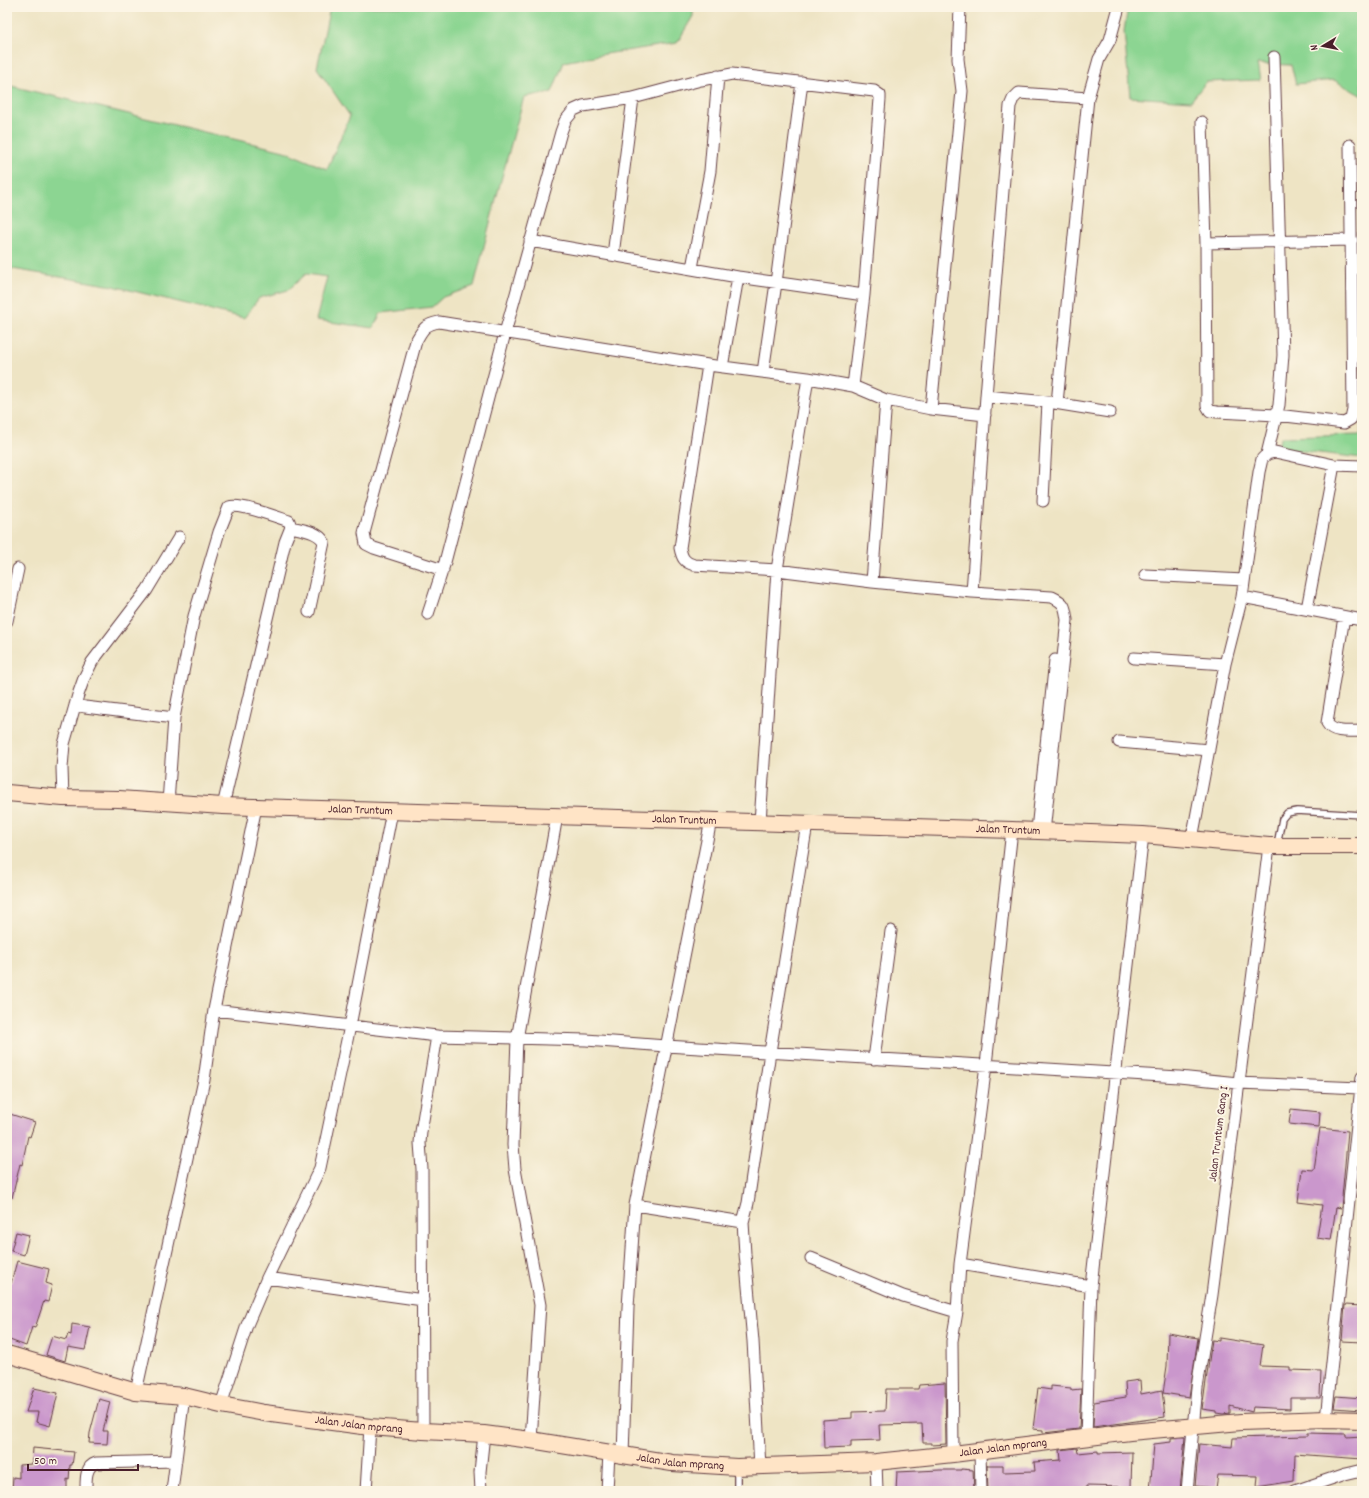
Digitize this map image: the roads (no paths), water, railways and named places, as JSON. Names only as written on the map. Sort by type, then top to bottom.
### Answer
[{"type":"street","points":[[930,409],[962,91],[958,59],[960,7]]},
{"type":"street","points":[[1042,501],[1088,98],[1099,59],[1107,48],[1119,7]]},
{"type":"street","points":[[1192,839],[1225,664],[1242,597],[1259,472],[1262,459],[1267,454],[1279,405],[1283,354],[1274,57]]},
{"type":"street","points":[[428,614],[443,570],[505,333],[561,132],[565,121],[574,110],[583,106],[633,98],[718,76],[732,74],[874,91],[880,96],[864,295],[853,386]]},
{"type":"street","points":[[692,268],[710,171],[718,76]]},
{"type":"street","points":[[763,372],[802,82]]},
{"type":"street","points":[[972,592],[986,396],[1010,106],[1012,99],[1019,93],[1088,98]]},
{"type":"street","points":[[613,255],[633,98]]},
{"type":"street","points":[[1202,122],[1206,243],[1207,406],[1210,411],[1277,415],[1344,423],[1351,418],[1353,410],[1350,145]]},
{"type":"street","points":[[1206,243],[1352,240]]},
{"type":"street","points":[[530,241],[738,277],[864,295]]},
{"type":"street","points":[[722,367],[738,277]]},
{"type":"street","points":[[443,570],[368,546],[364,539],[366,526],[416,342],[425,326],[439,322],[708,365],[808,378],[853,386],[886,400],[930,409],[985,415]]},
{"type":"street","points":[[708,365],[680,548],[683,559],[688,563],[694,565],[778,570],[872,582],[972,592],[1052,597],[1058,611],[1061,635],[1040,832]]},
{"type":"street","points":[[760,822],[778,570],[808,378]]},
{"type":"street","points":[[986,396],[1053,402],[1110,412]]},
{"type":"street","points":[[872,582],[886,400]]},
{"type":"street","points":[[1267,454],[1275,452],[1334,465],[1362,466]]},
{"type":"street","points":[[1307,609],[1334,465]]},
{"type":"street","points":[[168,803],[174,718],[194,616],[219,532],[230,506],[232,505],[248,508],[282,519],[290,522],[291,527],[285,542],[223,806]]},
{"type":"street","points":[[291,527],[317,535],[321,537],[324,542],[309,612]]},
{"type":"street","points":[[63,798],[62,768],[64,744],[84,678],[92,662],[147,590],[179,536]]},
{"type":"street","points":[[7,621],[18,569]]},
{"type":"street","points":[[1145,575],[1244,580]]},
{"type":"street","points":[[1242,597],[1362,620]]},
{"type":"street","points":[[1344,617],[1327,724],[1330,728],[1335,730],[1362,731]]},
{"type":"street","points":[[1134,658],[1225,664]]},
{"type":"street","points":[[75,705],[174,718]]},
{"type":"street","points":[[1119,742],[1209,750]]},
{"type":"street","name":"Jalan Truntum","points":[[7,793],[63,798],[223,806],[1012,830],[1143,835],[1273,846],[1362,846]]},
{"type":"street","points":[[136,1392],[204,1080],[214,1010],[256,807]]},
{"type":"street","points":[[221,1405],[246,1325],[320,1168],[350,1026],[392,811]]},
{"type":"street","points":[[531,1440],[540,1305],[515,1169],[514,1145],[517,1039],[557,816]]},
{"type":"street","points":[[607,1491],[616,1454],[635,1205],[711,820]]},
{"type":"street","points":[[760,1467],[753,1341],[743,1222],[749,1196],[770,1052],[807,824]]},
{"type":"street","points":[[953,1454],[952,1341],[960,1264],[986,1065],[1012,830]]},
{"type":"street","points":[[1086,1438],[1091,1286],[1114,1073],[1143,835]]},
{"type":"street","name":"Jalan Truntum Gang I","points":[[1187,1491],[1197,1388],[1212,1295],[1238,1082],[1273,846]]},
{"type":"street","points":[[874,1059],[891,931]]},
{"type":"street","points":[[214,1010],[437,1036],[586,1040],[1238,1082],[1360,1088]]},
{"type":"street","points":[[423,1432],[422,1169],[420,1143],[437,1036]]},
{"type":"street","points":[[1326,1419],[1362,1076]]},
{"type":"street","points":[[635,1205],[743,1222]]},
{"type":"street","points":[[811,1258],[903,1296],[956,1312]]},
{"type":"street","points":[[960,1264],[1091,1286]]},
{"type":"street","points":[[267,1278],[423,1300]]},
{"type":"street","name":"Jalan Jalan mprang","points":[[7,1354],[136,1392],[184,1396],[264,1413],[370,1427],[423,1432],[484,1434],[531,1440],[672,1463],[737,1467],[876,1462],[980,1451],[1130,1432],[1266,1420],[1362,1420]]},
{"type":"street","points":[[172,1491],[184,1396]]},
{"type":"street","points":[[366,1491],[370,1427]]},
{"type":"street","points":[[481,1491],[480,1472],[484,1434]]},
{"type":"street","points":[[980,1451],[982,1491]]},
{"type":"street","points":[[86,1491],[88,1470],[92,1464],[176,1461]]},
{"type":"street","points":[[876,1462],[877,1491]]},
{"type":"street","points":[[1295,1491],[1345,1474],[1362,1470]]},
{"type":"lane","points":[[1273,846],[1282,819],[1287,813],[1297,812],[1362,815]]},
{"type":"lane","points":[[737,1467],[738,1491]]}]
